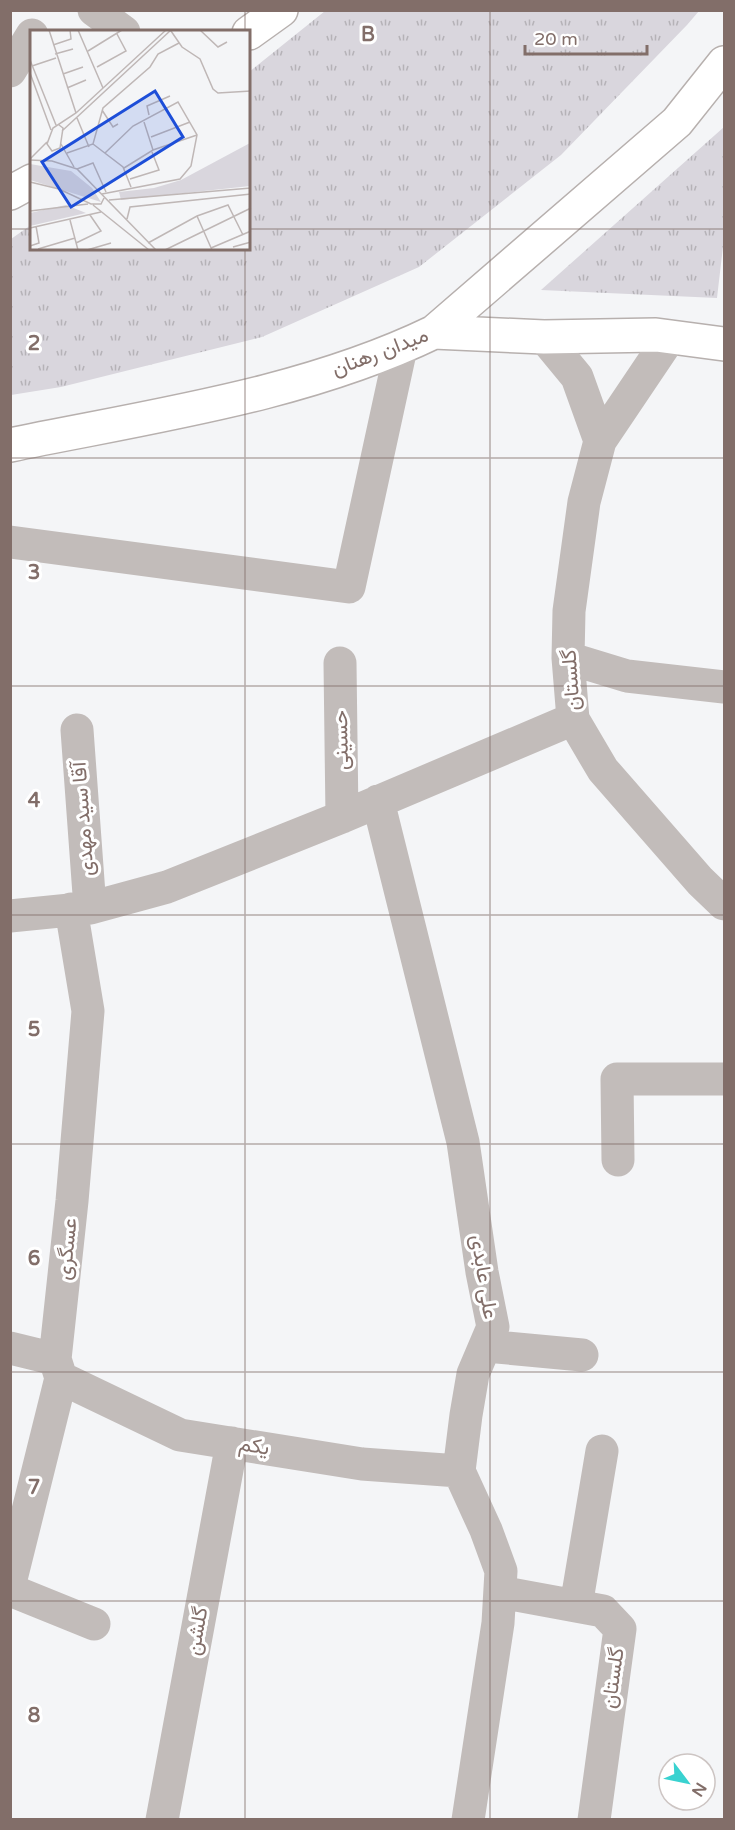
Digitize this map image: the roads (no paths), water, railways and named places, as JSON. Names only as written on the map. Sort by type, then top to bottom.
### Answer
[{"type":"main road","points":[[250,32],[281,10]]},
{"type":"main road","name":"میدان رهنان","points":[[10,445],[264,393],[401,348],[434,332],[677,122],[724,63]]},
{"type":"main road","points":[[10,193],[30,182]]},
{"type":"main road","points":[[434,332],[544,337],[656,335],[724,344]]},
{"type":"street","points":[[34,30],[45,10]]},
{"type":"street","points":[[94,10],[121,30]]},
{"type":"street","points":[[10,71],[30,36]]},
{"type":"street","points":[[544,337],[577,377],[600,441]]},
{"type":"street","name":"گلستان","points":[[670,337],[600,441],[584,502],[569,610],[568,658],[573,719],[603,770],[700,881],[724,904]]},
{"type":"street","points":[[10,542],[349,587],[401,348]]},
{"type":"street","points":[[568,658],[627,676],[724,687]]},
{"type":"street","name":"حسینی","points":[[340,663],[342,817]]},
{"type":"street","points":[[10,916],[81,909],[167,887],[342,817],[573,719]]},
{"type":"street","name":"آقا سید مهدی","points":[[77,730],[81,909]]},
{"type":"street","name":"علی عابدی","points":[[378,801],[463,1142],[482,1272],[493,1327],[473,1374],[465,1415],[459,1471]]},
{"type":"street","name":"عسگری","points":[[10,1583],[58,1368],[88,1011],[81,909]]},
{"type":"street","points":[[618,1160],[617,1079],[724,1079]]},
{"type":"street","points":[[486,1346],[582,1355]]},
{"type":"street","name":"یکم","points":[[10,1348],[58,1368],[180,1435],[362,1464],[459,1471]]},
{"type":"street","name":"گلشن","points":[[162,1820],[232,1443]]},
{"type":"street","points":[[576,1606],[602,1451]]},
{"type":"street","points":[[459,1471],[486,1530],[501,1571],[498,1623],[468,1820]]},
{"type":"street","points":[[10,1590],[94,1624]]},
{"type":"street","name":"گلستان","points":[[500,1592],[603,1611],[620,1629],[594,1820]]}]
